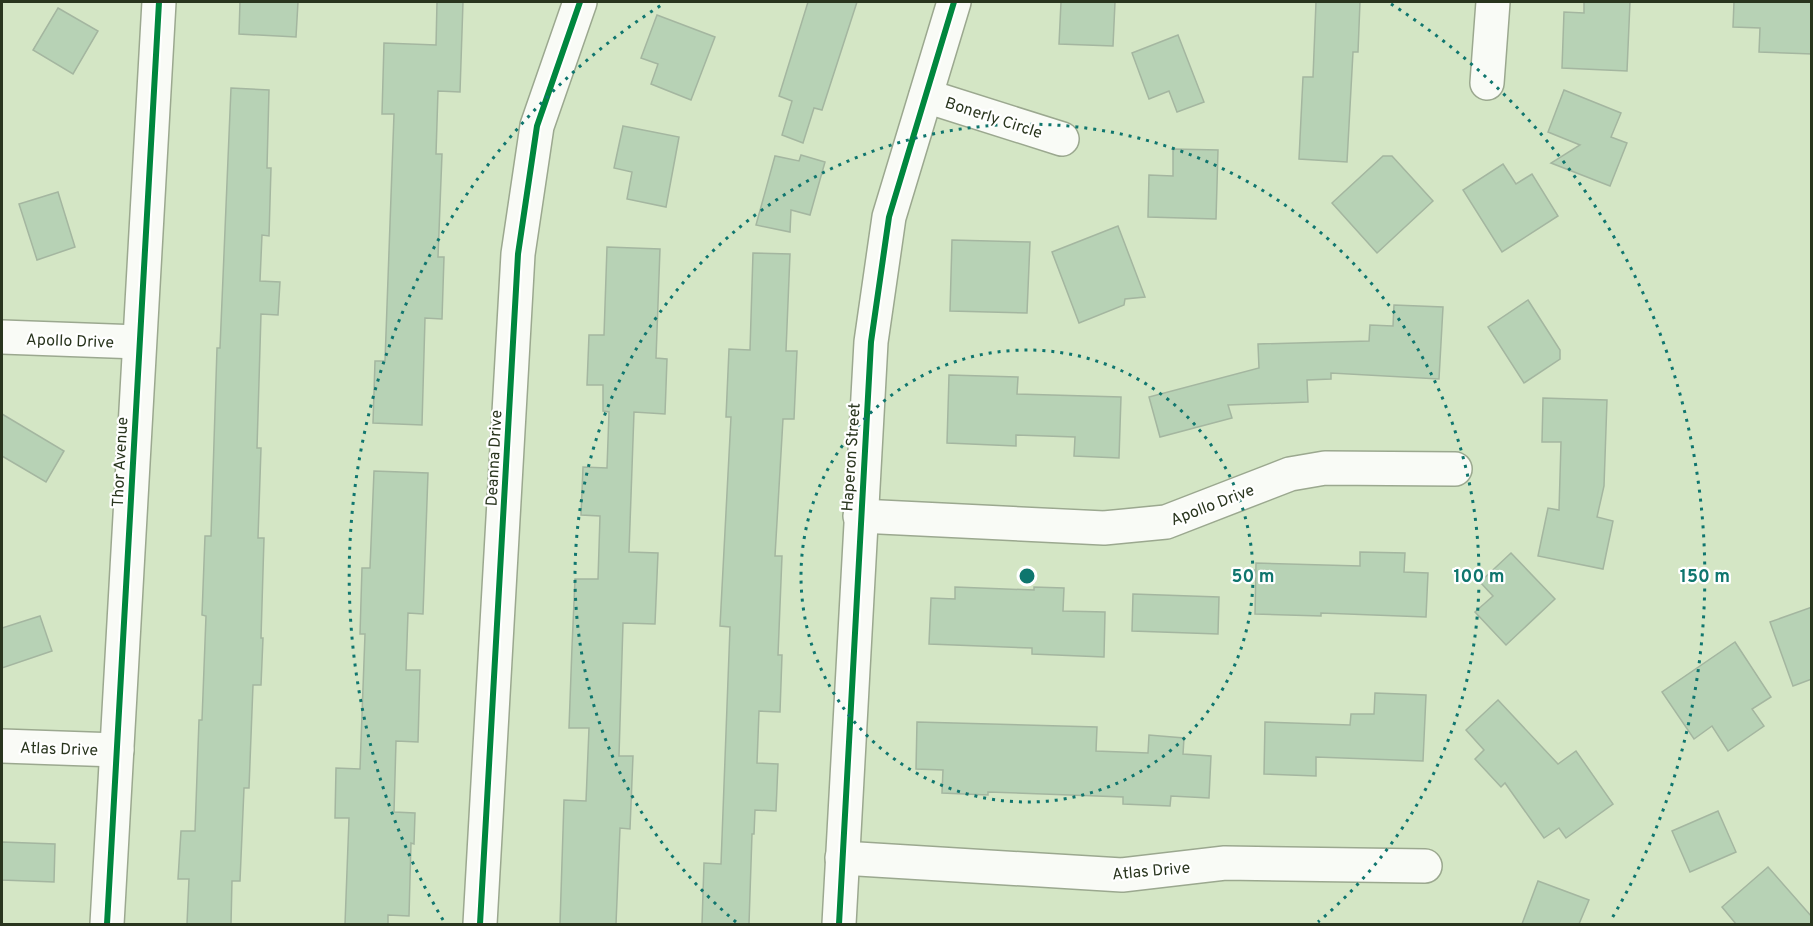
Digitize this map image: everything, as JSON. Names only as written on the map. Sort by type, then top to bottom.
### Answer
[{"type":"street","name":"Thor Avenue","points":[[108,924],[159,2]]},
{"type":"street","name":"Deanna Drive","points":[[480,924],[518,254],[537,126],[580,2]]},
{"type":"street","name":"Haperon Street","points":[[838,924],[871,342],[889,217],[954,2]]},
{"type":"street","points":[[1487,83],[1493,2]]},
{"type":"street","name":"Bonerly Circle","points":[[926,96],[1062,139]]},
{"type":"street","name":"Apollo Drive","points":[[2,337],[139,342]]},
{"type":"street","name":"Apollo Drive","points":[[860,516],[1104,528],[1166,522],[1290,474],[1325,468],[1455,470]]},
{"type":"street","name":"Atlas Drive","points":[[2,746],[117,750]]},
{"type":"street","name":"Atlas Drive","points":[[842,858],[1122,875],[1225,863],[1425,866]]},
{"type":"building","points":[[240,2],[298,2],[296,37],[239,34]]},
{"type":"building","points":[[437,2],[463,2],[460,92],[438,91],[436,154],[442,154],[438,257],[444,257],[442,319],[425,318],[422,425],[373,423],[375,361],[385,361],[394,114],[382,114],[384,43],[436,45]]},
{"type":"building","points":[[808,2],[857,2],[822,110],[814,108],[803,143],[782,135],[792,101],[779,96]]},
{"type":"building","points":[[1061,2],[1115,2],[1113,46],[1059,44]]},
{"type":"building","points":[[1316,2],[1360,2],[1358,52],[1353,52],[1347,162],[1299,159],[1303,77],[1313,77]]},
{"type":"building","points":[[1584,2],[1630,2],[1627,71],[1562,68],[1564,12],[1584,13]]},
{"type":"building","points":[[1734,2],[1812,2],[1812,54],[1759,52],[1760,28],[1733,27]]},
{"type":"building","points":[[58,8],[98,31],[73,74],[33,50]]},
{"type":"building","points":[[657,15],[715,37],[691,100],[651,84],[658,64],[641,58]]},
{"type":"building","points":[[1178,35],[1204,102],[1177,112],[1169,91],[1149,99],[1132,53]]},
{"type":"building","points":[[231,88],[269,90],[267,168],[271,168],[269,236],[262,235],[260,281],[280,282],[278,315],[261,314],[257,448],[261,448],[258,538],[264,538],[261,685],[253,685],[249,788],[244,788],[240,881],[232,881],[231,924],[187,924],[189,879],[178,879],[181,831],[195,831],[206,616],[202,615],[205,536],[211,536],[217,348],[220,348]]},
{"type":"building","points":[[1564,90],[1621,113],[1611,137],[1627,143],[1610,186],[1551,163],[1580,145],[1548,132]]},
{"type":"building","points":[[623,126],[679,137],[666,207],[627,199],[632,172],[614,168]]},
{"type":"building","points":[[1173,149],[1218,150],[1216,219],[1148,217],[1149,175],[1173,176]]},
{"type":"building","points":[[801,155],[825,162],[810,215],[791,210],[790,232],[756,225],[775,156],[799,161]]},
{"type":"building","points":[[1383,156],[1392,156],[1433,201],[1377,253],[1332,203]]},
{"type":"building","points":[[1503,164],[1516,184],[1532,174],[1558,216],[1502,252],[1463,190]]},
{"type":"building","points":[[58,192],[75,247],[37,260],[19,204]]},
{"type":"building","points":[[1118,226],[1145,297],[1125,299],[1124,305],[1079,323],[1052,252]]},
{"type":"building","points":[[952,240],[1030,242],[1027,313],[950,311]]},
{"type":"building","points":[[607,247],[660,249],[656,358],[667,359],[665,414],[634,412],[629,552],[658,553],[655,624],[623,623],[619,756],[633,756],[630,829],[620,828],[616,924],[560,924],[564,800],[586,801],[589,728],[569,728],[572,647],[575,579],[598,579],[600,516],[581,515],[583,467],[607,468],[609,412],[603,411],[603,385],[587,385],[589,335],[604,335]]},
{"type":"building","points":[[753,253],[790,254],[786,351],[797,351],[794,419],[783,419],[775,556],[782,556],[778,655],[782,655],[780,712],[759,711],[757,763],[778,764],[776,811],[755,810],[749,924],[702,924],[704,863],[721,864],[730,627],[720,626],[731,417],[726,417],[729,349],[750,350]]},
{"type":"building","points":[[1528,300],[1560,350],[1560,359],[1524,383],[1488,327]]},
{"type":"building","points":[[1394,305],[1443,307],[1439,379],[1331,373],[1331,379],[1307,380],[1308,402],[1228,405],[1232,418],[1160,437],[1149,397],[1259,368],[1258,344],[1369,341],[1370,325],[1393,326]]},
{"type":"building","points":[[949,375],[1018,377],[1017,394],[1121,397],[1119,458],[1074,456],[1075,437],[1016,435],[1016,446],[947,443]]},
{"type":"building","points":[[1543,398],[1607,400],[1604,486],[1597,517],[1613,521],[1603,569],[1538,556],[1548,508],[1559,510],[1561,442],[1542,442]]},
{"type":"building","points":[[2,414],[64,451],[46,482],[2,456]]},
{"type":"building","points":[[374,471],[428,473],[423,614],[408,613],[406,670],[420,670],[418,742],[396,741],[394,812],[415,813],[414,844],[411,843],[409,916],[388,915],[388,924],[345,924],[349,818],[335,818],[336,768],[360,769],[365,634],[360,634],[362,568],[370,568]]},
{"type":"building","points":[[1360,552],[1405,553],[1404,572],[1428,573],[1426,617],[1321,613],[1321,616],[1255,614],[1256,563],[1360,566]]},
{"type":"building","points":[[1511,553],[1555,599],[1506,645],[1475,612],[1493,596],[1480,582]]},
{"type":"building","points":[[955,587],[1034,590],[1034,587],[1064,588],[1063,611],[1105,612],[1104,657],[1032,654],[1032,648],[929,644],[931,598],[955,599]]},
{"type":"building","points":[[1133,594],[1219,597],[1218,634],[1132,631]]},
{"type":"building","points":[[1812,607],[1812,679],[1793,686],[1770,622]]},
{"type":"building","points":[[40,616],[52,651],[2,668],[2,628]]},
{"type":"building","points":[[1735,642],[1771,697],[1752,709],[1764,726],[1728,751],[1712,726],[1694,739],[1662,692]]},
{"type":"building","points":[[1375,693],[1426,695],[1423,761],[1316,757],[1316,776],[1264,774],[1265,722],[1350,725],[1351,714],[1374,714]]},
{"type":"building","points":[[1498,700],[1558,764],[1576,751],[1613,804],[1566,838],[1559,828],[1544,838],[1505,783],[1501,787],[1475,759],[1484,750],[1466,730]]},
{"type":"building","points":[[917,722],[1097,727],[1096,751],[1148,753],[1149,735],[1184,738],[1183,754],[1211,756],[1209,798],[1171,796],[1170,806],[1123,804],[1123,797],[988,792],[988,795],[942,793],[943,770],[916,769]]},
{"type":"building","points":[[1718,811],[1736,852],[1690,872],[1672,831]]},
{"type":"building","points":[[2,842],[55,844],[54,882],[2,880]]},
{"type":"building","points":[[1768,867],[1812,917],[1812,924],[1736,924],[1722,907]]},
{"type":"building","points":[[1538,881],[1589,900],[1579,924],[1522,924]]},
{"type":"cycle path","points":[[107,924],[159,2]]},
{"type":"cycle path","points":[[480,924],[518,254],[537,126],[580,2]]},
{"type":"cycle path","points":[[839,924],[871,342],[889,217],[954,2]]}]
